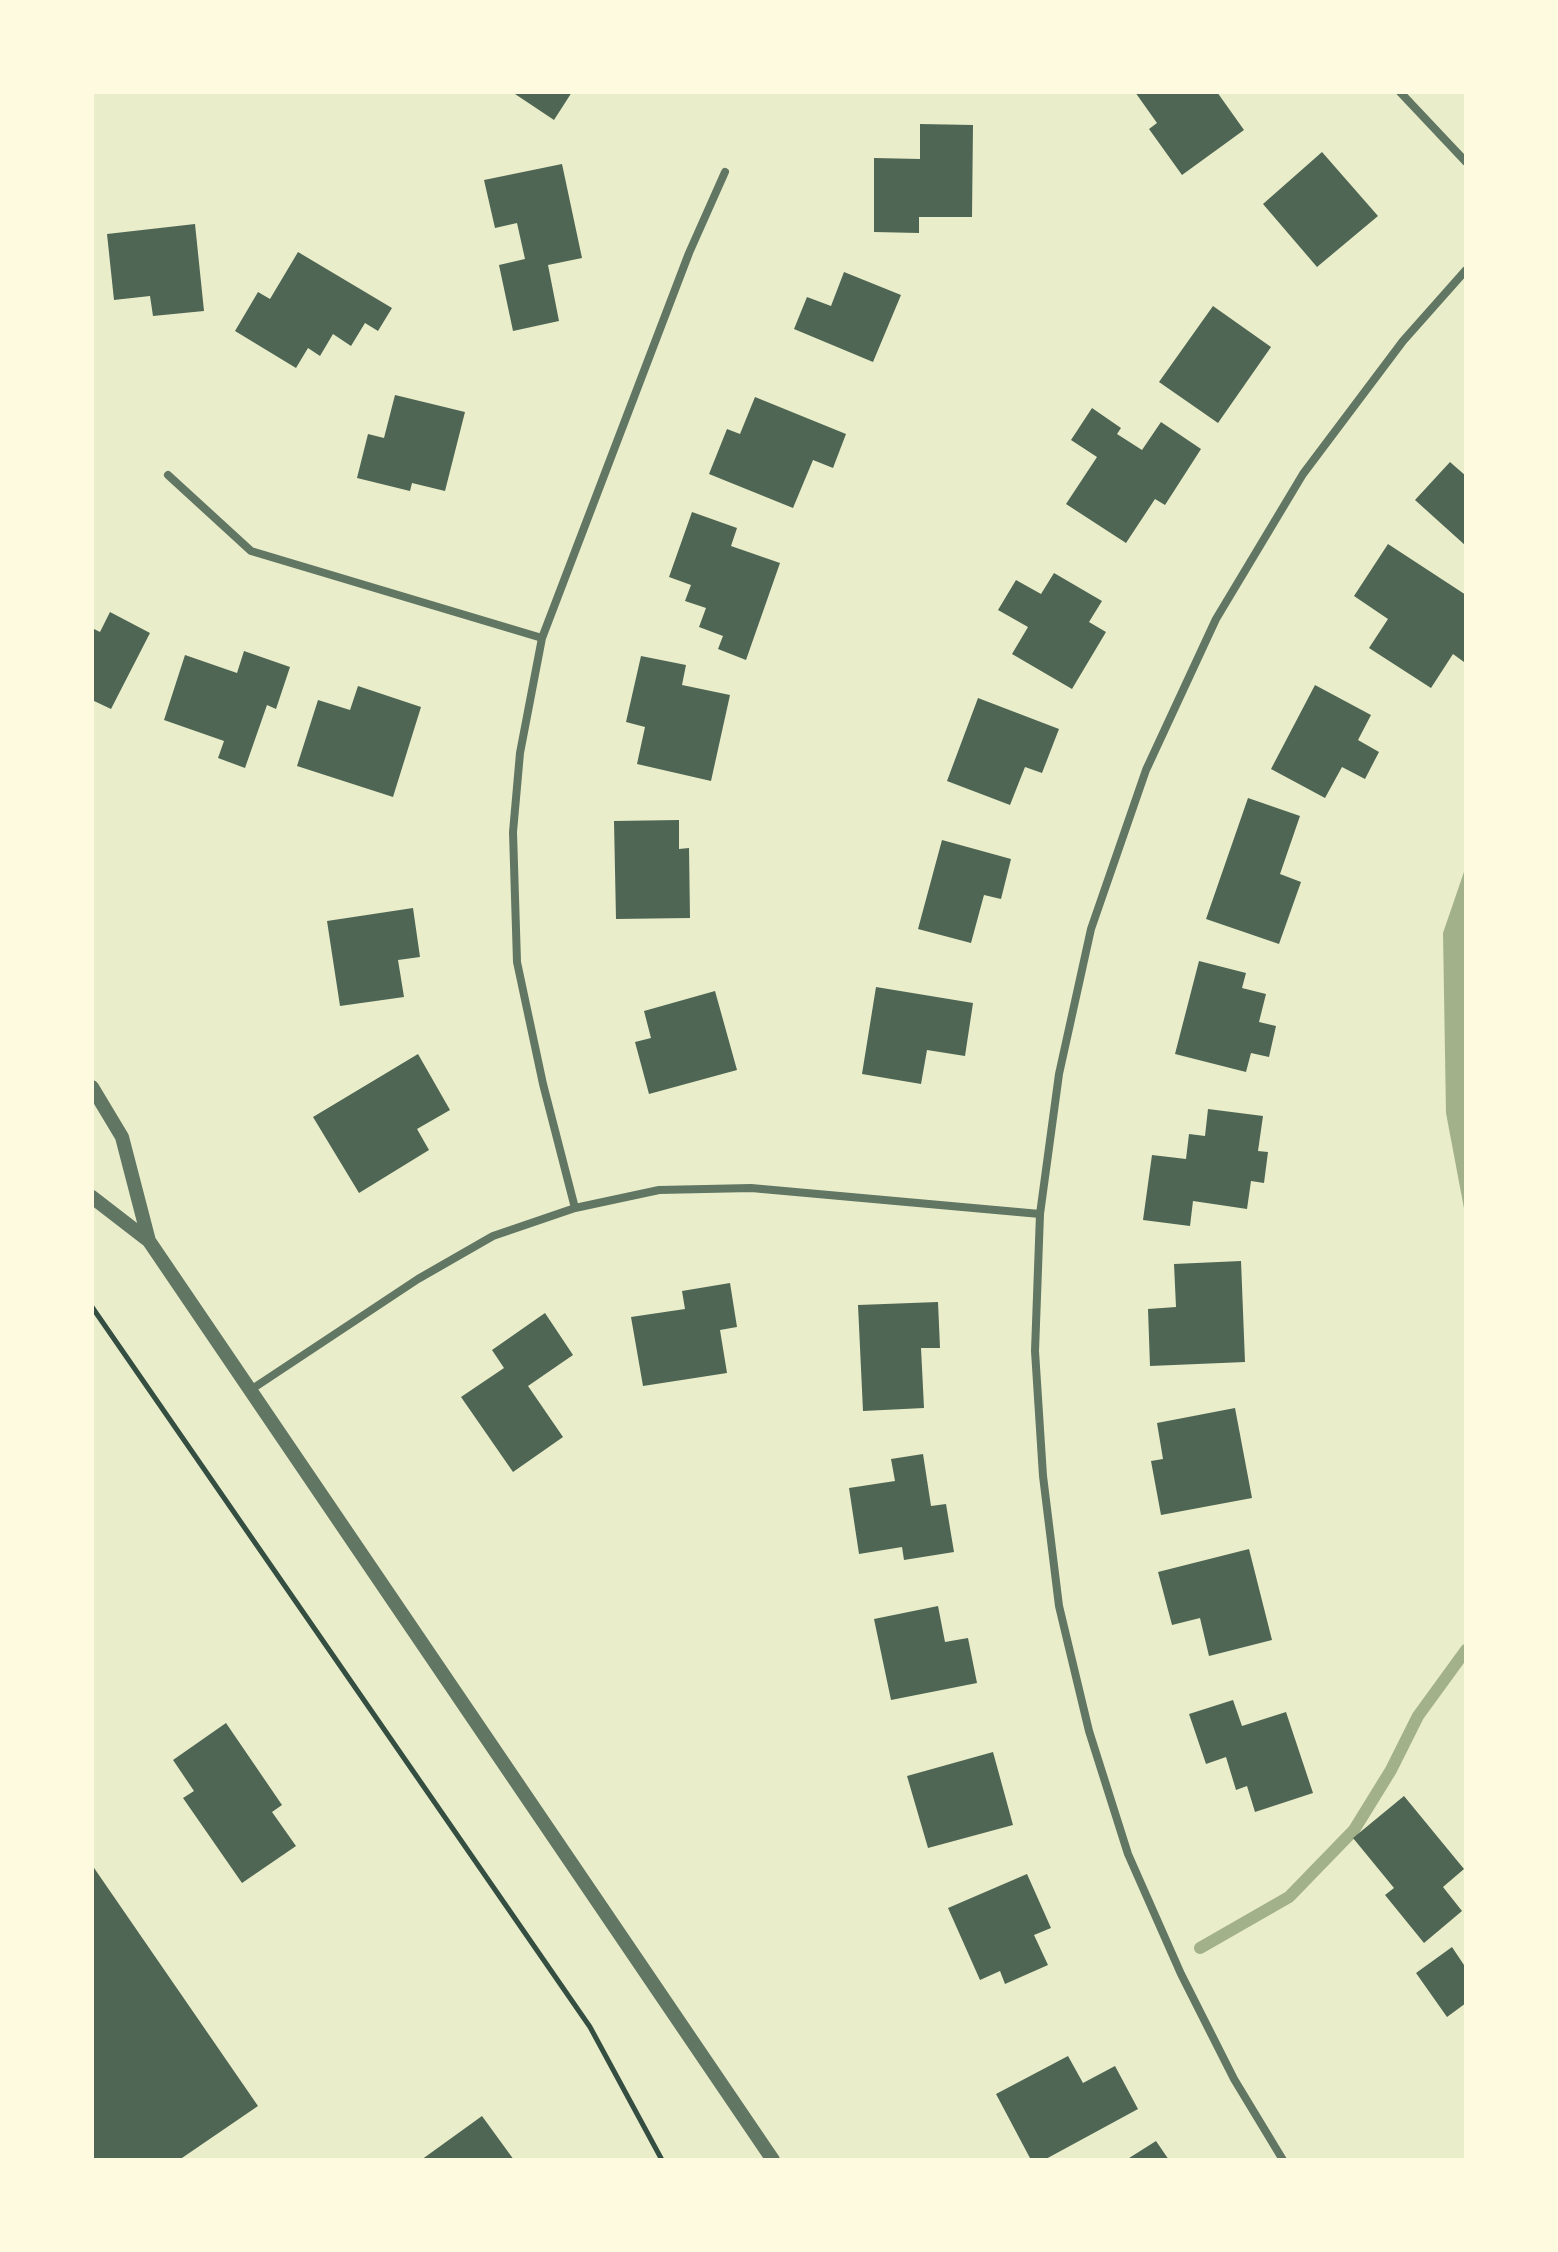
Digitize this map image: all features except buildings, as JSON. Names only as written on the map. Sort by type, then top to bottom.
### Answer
[{"type":"street","points":[[1400,92],[1466,162]]},
{"type":"street","points":[[575,1208],[543,1084],[517,962],[513,832],[520,753],[542,638],[689,253],[725,172]]},
{"type":"street","points":[[1283,2160],[1234,2079],[1181,1974],[1128,1854],[1089,1731],[1059,1606],[1043,1476],[1035,1351],[1040,1214],[1059,1074],[1091,929],[1146,770],[1216,619],[1303,474],[1403,341],[1466,270]]},
{"type":"street","points":[[168,475],[251,551],[542,638]]},
{"type":"street","points":[[92,1087],[122,1137],[149,1241]]},
{"type":"street","points":[[249,1391],[430,1272],[493,1236],[575,1208],[659,1190],[751,1188],[1040,1214]]},
{"type":"street","points":[[92,1197],[149,1241],[773,2160]]},
{"type":"path","points":[[92,1307],[590,2027],[662,2160]]},
{"type":"shaded area","points":[[1466,866],[1466,1219],[1446,1113],[1443,933]]},
{"type":"waterway","points":[[1200,1948],[1289,1897],[1354,1830],[1391,1770],[1418,1716],[1466,1650]]}]
